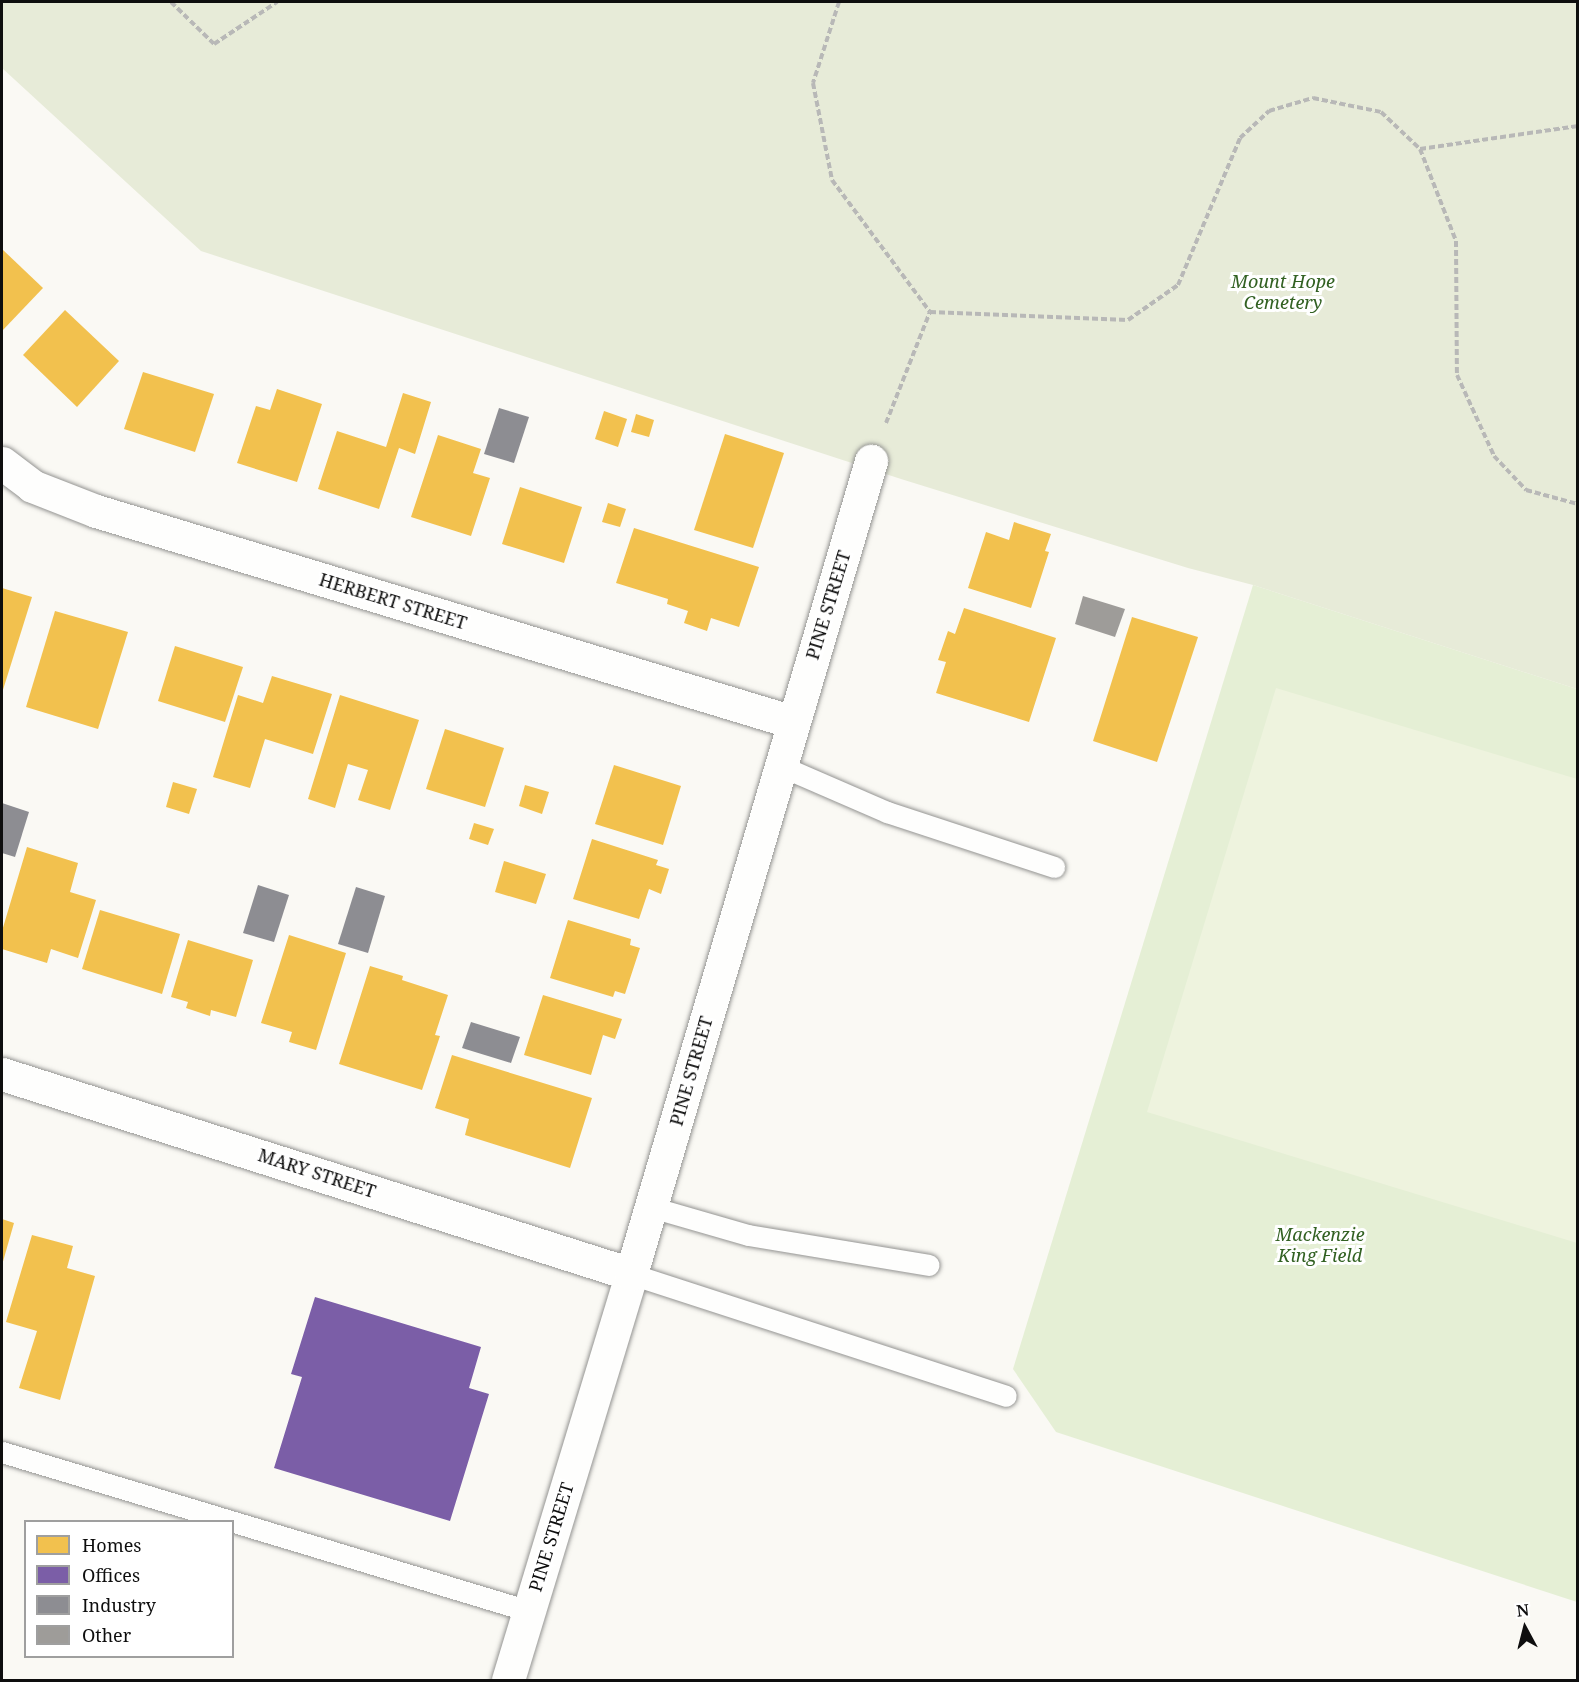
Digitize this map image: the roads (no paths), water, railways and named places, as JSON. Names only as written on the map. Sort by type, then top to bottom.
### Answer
[{"type":"street","name":"PINE STREET","points":[[508,1680],[651,1208],[871,461]]},
{"type":"street","name":"HERBERT STREET","points":[[2,463],[32,486],[96,511],[793,722]]},
{"type":"street","name":"MARY STREET","points":[[2,1074],[631,1274]]},
{"type":"lane","points":[[781,766],[887,812],[1054,867]]},
{"type":"lane","points":[[651,1208],[748,1235],[929,1265]]},
{"type":"lane","points":[[631,1274],[1006,1396]]},
{"type":"lane","points":[[2,1452],[227,1520]]},
{"type":"lane","points":[[234,1522],[528,1611]]},
{"type":"park label","name":"Mount Hope Cemetery","points":[[1283,292]]},
{"type":"park label","name":"Mackenzie King Field","points":[[1320,1245]]}]
